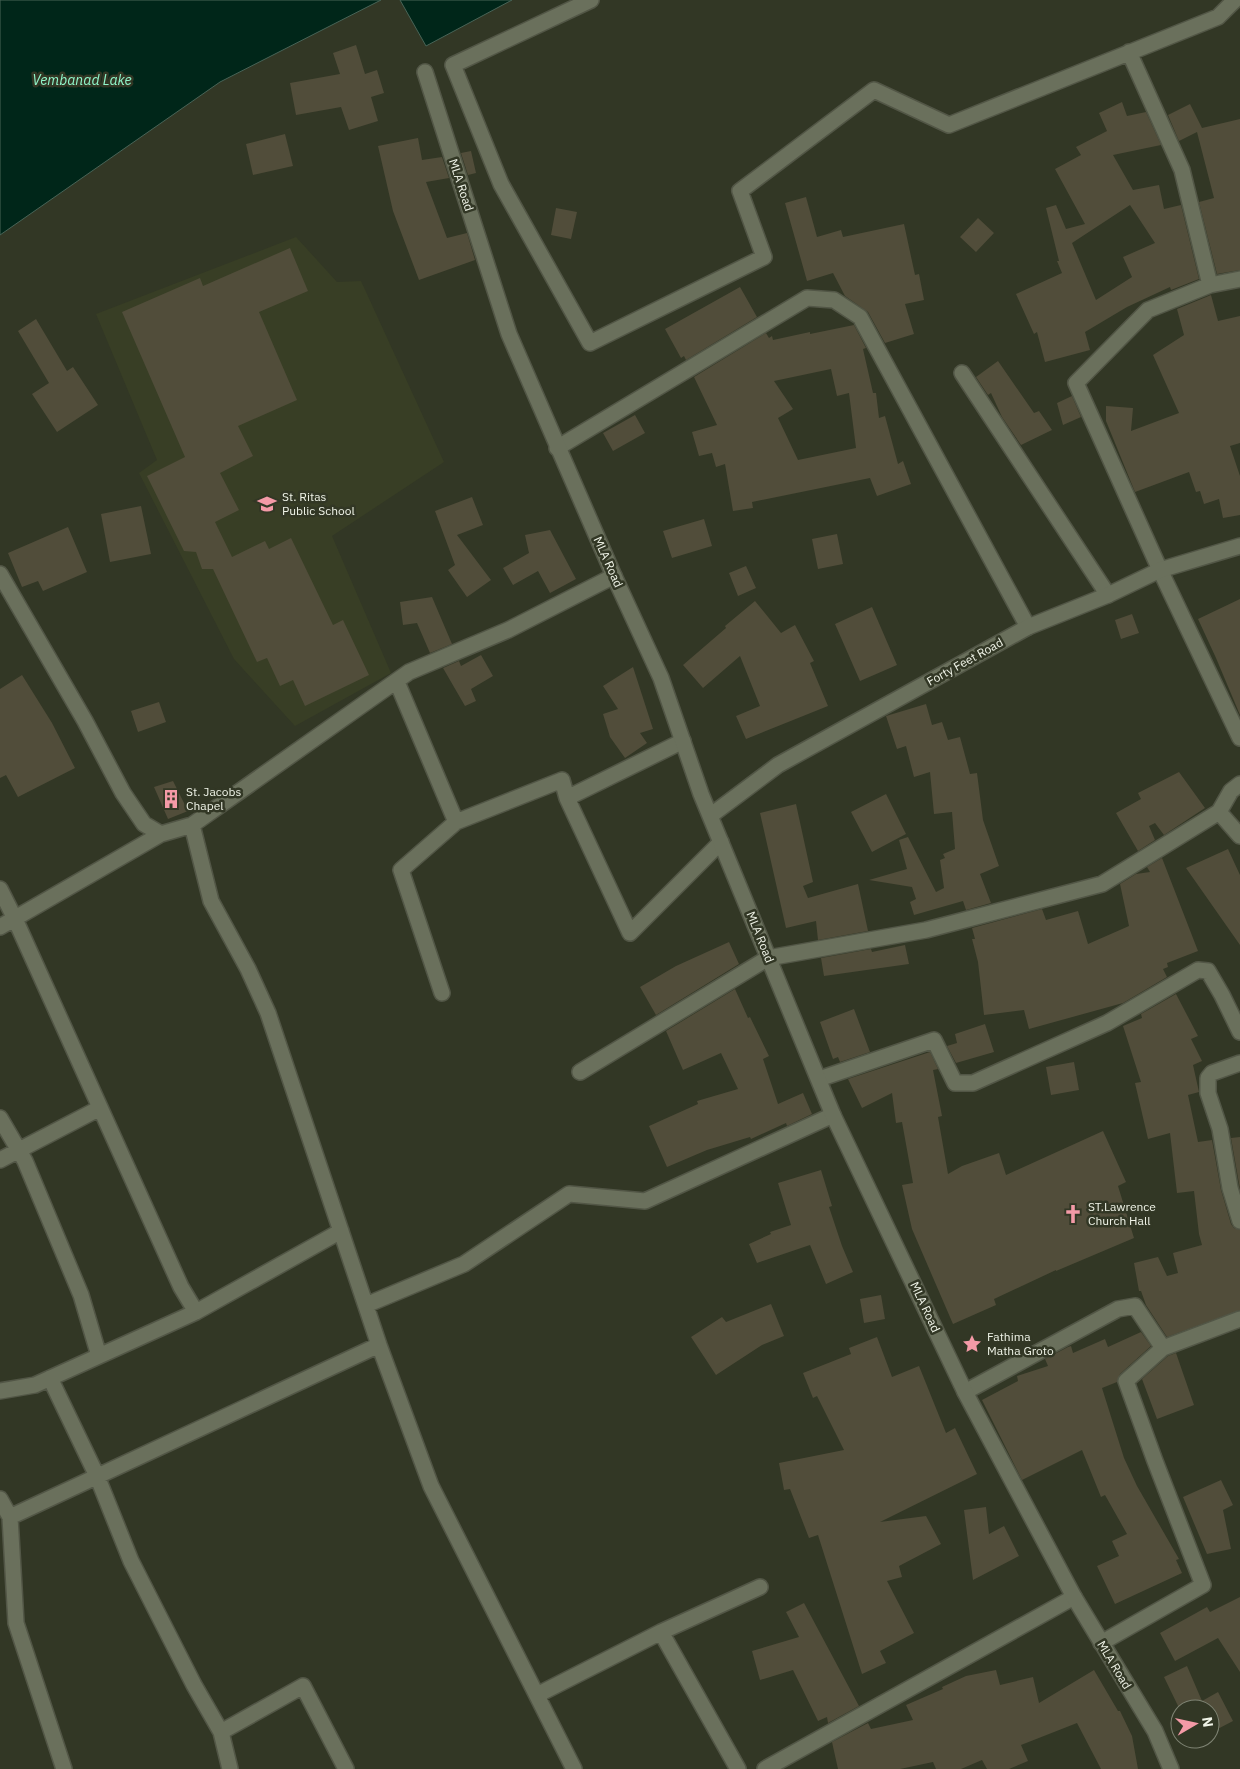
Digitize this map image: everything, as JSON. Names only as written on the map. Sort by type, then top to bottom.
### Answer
[{"type":"street","points":[[591,0],[453,65],[501,184],[590,343],[764,257],[740,191],[874,90],[949,126],[1218,17],[1236,0]]},
{"type":"street","points":[[1129,52],[1182,170],[1210,285]]},
{"type":"street","name":"MLA Road","points":[[425,72],[509,334],[557,448],[662,678],[710,816],[834,1115],[965,1392],[1074,1596],[1155,1732],[1171,1769]]},
{"type":"street","points":[[1240,279],[1210,285],[1148,310],[1076,383],[1160,570],[1240,738]]},
{"type":"street","points":[[557,448],[807,298],[834,300],[860,317],[1028,627]]},
{"type":"street","points":[[962,373],[1108,595]]},
{"type":"street","name":"Forty Feet Road","points":[[710,816],[778,765],[1028,627],[1108,595],[1160,570],[1240,546]]},
{"type":"street","points":[[0,574],[123,793],[144,824],[161,834]]},
{"type":"street","points":[[0,927],[161,834],[192,825],[409,672],[508,630],[614,576]]},
{"type":"street","points":[[397,682],[456,822]]},
{"type":"street","points":[[567,798],[683,741]]},
{"type":"street","points":[[442,993],[401,870],[456,822],[562,780],[567,798],[630,934],[721,842]]},
{"type":"street","points":[[580,1072],[768,958],[926,930],[1102,884],[1219,812],[1231,791],[1240,784]]},
{"type":"street","points":[[1219,812],[1240,836]]},
{"type":"street","points":[[192,825],[211,901],[248,969],[268,1013],[366,1305],[431,1486],[574,1769]]},
{"type":"street","points":[[0,889],[181,1287],[196,1312]]},
{"type":"street","points":[[819,1079],[934,1040],[955,1083],[973,1083],[1107,1023],[1198,970],[1208,971],[1240,1032]]},
{"type":"street","points":[[1240,1063],[1212,1073],[1208,1078],[1208,1093],[1220,1129],[1230,1188],[1240,1221]]},
{"type":"street","points":[[0,1160],[100,1108]]},
{"type":"street","points":[[366,1305],[464,1264],[569,1194],[645,1201],[834,1115]]},
{"type":"street","points":[[0,1118],[25,1161],[81,1295],[99,1356]]},
{"type":"street","points":[[0,1391],[36,1385],[196,1312],[341,1230]]},
{"type":"street","points":[[965,1392],[1118,1309],[1135,1306],[1162,1348]]},
{"type":"street","points":[[1101,1643],[1203,1585],[1126,1381],[1162,1348],[1240,1320]]},
{"type":"street","points":[[10,1517],[380,1345]]},
{"type":"street","points":[[50,1378],[97,1476],[132,1561],[194,1685],[221,1732],[230,1769]]},
{"type":"street","points":[[0,1499],[10,1517],[16,1623],[64,1769]]},
{"type":"street","points":[[537,1695],[661,1632],[760,1586]]},
{"type":"street","points":[[765,1769],[1074,1596]]},
{"type":"street","points":[[661,1632],[738,1769]]},
{"type":"street","points":[[221,1732],[303,1686],[346,1769]]},
{"type":"shaded area","name":"St. Ritas Public School","points":[[296,237],[337,282],[361,281],[444,462],[332,536],[391,673],[295,726],[234,659],[139,473],[157,460],[96,314]]},
{"type":"water","name":"Vembanad Lake","points":[[0,0],[381,0],[220,82],[0,235]]},
{"type":"water","points":[[400,0],[512,0],[426,46]]},
{"type":"building","points":[[356,45],[365,74],[377,70],[384,93],[371,97],[378,121],[349,130],[341,107],[296,115],[290,83],[340,74],[333,53]]},
{"type":"building","points":[[1122,102],[1127,116],[1146,112],[1161,145],[1113,155],[1133,190],[1159,185],[1164,209],[1181,205],[1199,279],[1171,290],[1170,287],[1127,307],[1085,332],[1090,350],[1045,362],[1037,332],[1034,334],[1016,294],[1062,273],[1057,261],[1059,261],[1046,208],[1056,205],[1066,229],[1085,224],[1055,169],[1081,155],[1076,147],[1107,131],[1099,113]],"holes":[[[1130,205],[1155,243],[1123,257],[1132,277],[1096,300],[1072,243]]]},
{"type":"building","points":[[1190,104],[1202,128],[1240,119],[1240,270],[1217,274],[1199,202],[1214,198],[1197,132],[1179,141],[1168,115]]},
{"type":"building","points":[[285,134],[293,166],[253,175],[246,144]]},
{"type":"building","points":[[418,138],[422,160],[442,157],[449,178],[426,182],[447,238],[467,233],[475,260],[419,280],[393,211],[378,146]]},
{"type":"building","points":[[471,151],[476,173],[468,175],[461,153]]},
{"type":"building","points":[[806,197],[817,237],[841,230],[843,237],[904,224],[915,275],[919,274],[924,300],[905,304],[914,334],[885,343],[868,312],[845,296],[833,273],[807,281],[785,203]]},
{"type":"building","points":[[556,208],[577,212],[571,239],[551,235]]},
{"type":"building","points":[[978,218],[994,233],[976,252],[960,237]]},
{"type":"building","points":[[290,248],[308,291],[259,312],[297,400],[238,426],[253,456],[220,473],[239,510],[215,522],[232,557],[265,541],[269,549],[291,538],[333,625],[343,620],[369,675],[305,706],[293,680],[280,686],[267,658],[257,662],[213,569],[202,569],[196,552],[184,551],[147,476],[185,457],[122,312],[200,278],[203,286]]},
{"type":"building","points":[[740,287],[757,317],[686,360],[684,356],[681,358],[665,329]]},
{"type":"building","points":[[1211,295],[1218,321],[1240,316],[1240,443],[1230,446],[1240,476],[1240,515],[1223,518],[1219,499],[1204,504],[1200,491],[1196,492],[1189,472],[1135,492],[1106,421],[1106,406],[1133,408],[1131,431],[1179,413],[1153,355],[1184,335],[1177,309]]},
{"type":"building","points":[[36,319],[67,371],[73,367],[98,405],[57,432],[32,394],[49,383],[18,331]]},
{"type":"building","points":[[854,325],[866,348],[863,349],[873,393],[876,393],[879,418],[885,416],[898,464],[903,461],[911,484],[877,496],[870,478],[752,502],[753,508],[733,511],[725,464],[716,467],[712,453],[699,456],[692,432],[717,425],[694,377],[766,333],[769,338],[772,336],[773,340],[810,332],[810,334]],"holes":[[[831,369],[837,396],[849,393],[856,448],[798,460],[778,418],[793,409],[774,381]]]},
{"type":"building","points":[[998,361],[1034,413],[1039,411],[1052,430],[1021,445],[1002,417],[991,393],[988,395],[976,377]]},
{"type":"building","points":[[1072,396],[1081,417],[1063,425],[1057,403]]},
{"type":"building","points":[[635,415],[645,433],[613,451],[603,433]]},
{"type":"building","points":[[472,497],[483,525],[457,535],[491,580],[467,597],[448,570],[455,565],[435,511]]},
{"type":"building","points":[[141,506],[151,554],[110,562],[101,514]]},
{"type":"building","points":[[704,519],[712,546],[672,558],[663,531]]},
{"type":"building","points":[[68,527],[87,572],[43,591],[38,581],[22,587],[8,553]]},
{"type":"building","points":[[550,530],[576,579],[550,593],[538,571],[513,585],[503,568],[529,553],[525,535]]},
{"type":"building","points":[[837,534],[843,564],[818,569],[812,539]]},
{"type":"building","points":[[746,566],[756,588],[738,596],[729,573]]},
{"type":"building","points":[[432,597],[452,644],[430,653],[417,623],[403,625],[400,602]]},
{"type":"building","points":[[1240,599],[1240,715],[1198,619]]},
{"type":"building","points":[[755,601],[781,633],[795,625],[814,661],[810,663],[828,706],[746,739],[736,716],[760,706],[740,656],[703,688],[683,665]]},
{"type":"building","points":[[872,607],[897,665],[860,681],[835,624]]},
{"type":"building","points":[[1132,614],[1139,633],[1121,639],[1115,620]]},
{"type":"building","points":[[481,655],[493,676],[471,689],[476,701],[465,706],[443,668],[459,661],[461,666]]},
{"type":"building","points":[[633,667],[653,729],[640,733],[647,743],[625,758],[610,737],[603,714],[618,709],[603,686]]},
{"type":"building","points":[[22,675],[52,723],[75,768],[18,797],[6,775],[0,778],[0,689]]},
{"type":"building","points":[[159,702],[166,722],[138,732],[131,711]]},
{"type":"building","points":[[926,704],[932,725],[942,722],[948,740],[960,737],[970,774],[977,773],[983,820],[999,866],[980,874],[991,903],[966,910],[963,901],[914,915],[910,902],[916,899],[912,887],[869,880],[907,869],[899,840],[908,837],[936,892],[944,888],[940,860],[945,858],[943,854],[955,849],[952,812],[934,814],[930,772],[914,777],[906,746],[897,749],[886,716]]},
{"type":"building","points":[[1179,772],[1205,808],[1164,835],[1155,823],[1149,826],[1155,840],[1138,851],[1116,813],[1141,799],[1138,793]]},
{"type":"building","name":"St. Jacobs Chapel","points":[[173,781],[188,811],[168,819],[154,787]]},
{"type":"building","points":[[886,794],[906,834],[872,852],[851,812]]},
{"type":"building","points":[[796,804],[813,882],[803,886],[808,898],[858,884],[868,931],[818,940],[816,921],[786,928],[760,813]]},
{"type":"building","points":[[1228,849],[1240,875],[1240,945],[1186,868]]},
{"type":"building","points":[[1162,858],[1198,951],[1167,963],[1168,967],[1163,969],[1167,977],[1123,1003],[1029,1029],[1024,1010],[984,1015],[978,962],[972,939],[975,939],[972,928],[1042,909],[1046,920],[1078,911],[1088,944],[1129,926],[1120,884],[1136,874],[1150,872],[1147,867]]},
{"type":"building","points":[[729,942],[739,964],[656,1015],[640,987],[676,966]]},
{"type":"building","points":[[905,945],[909,964],[824,976],[821,958],[871,949],[872,952]]},
{"type":"building","points":[[735,989],[748,1018],[750,1017],[769,1056],[763,1059],[778,1104],[803,1093],[812,1114],[787,1126],[786,1123],[751,1139],[750,1137],[707,1150],[667,1167],[649,1126],[698,1104],[697,1101],[738,1089],[721,1053],[683,1070],[666,1031]]},
{"type":"building","points":[[1176,994],[1198,1036],[1191,1039],[1202,1061],[1193,1065],[1199,1092],[1188,1095],[1198,1142],[1212,1140],[1221,1190],[1231,1224],[1234,1228],[1240,1230],[1240,1310],[1167,1337],[1146,1305],[1141,1291],[1139,1291],[1134,1263],[1158,1257],[1167,1276],[1178,1273],[1173,1253],[1202,1245],[1194,1191],[1177,1193],[1170,1133],[1148,1139],[1135,1083],[1141,1082],[1123,1026],[1142,1018],[1141,1014]]},
{"type":"building","points":[[854,1009],[870,1052],[840,1062],[838,1057],[833,1059],[820,1022]]},
{"type":"building","points":[[985,1024],[994,1052],[956,1063],[947,1046],[957,1043],[955,1034]]},
{"type":"building","points":[[930,1052],[938,1069],[933,1070],[942,1116],[938,1117],[948,1174],[962,1166],[999,1153],[1006,1175],[1103,1131],[1126,1182],[1118,1186],[1134,1238],[1056,1270],[994,1299],[996,1305],[953,1324],[912,1229],[902,1185],[913,1183],[902,1122],[896,1123],[892,1093],[862,1108],[848,1079]]},
{"type":"building","points":[[1074,1062],[1079,1090],[1051,1095],[1046,1067]]},
{"type":"building","points":[[1240,1137],[1240,1189],[1231,1138]]},
{"type":"building","points":[[821,1170],[832,1206],[829,1207],[853,1272],[826,1284],[810,1245],[757,1263],[749,1244],[771,1234],[770,1232],[791,1225],[778,1183]]},
{"type":"building","points":[[881,1295],[885,1319],[864,1323],[860,1299]]},
{"type":"building","points":[[771,1304],[784,1336],[762,1345],[716,1375],[691,1337],[722,1317],[726,1322]]},
{"type":"building","points":[[1141,1332],[1151,1346],[1120,1374],[1117,1382],[1102,1388],[1124,1458],[1137,1486],[1179,1559],[1176,1560],[1182,1573],[1115,1604],[1097,1566],[1119,1556],[1112,1541],[1127,1534],[1105,1495],[1101,1497],[1082,1450],[1022,1480],[982,1400],[1018,1381],[1017,1376],[1048,1366],[1045,1359],[1068,1347],[1071,1346],[1073,1353],[1105,1339],[1108,1347]]},
{"type":"building","points":[[877,1337],[892,1377],[919,1366],[946,1433],[955,1428],[977,1474],[880,1522],[926,1516],[941,1544],[899,1566],[902,1577],[887,1581],[914,1633],[880,1651],[886,1663],[862,1674],[818,1535],[809,1538],[790,1489],[784,1490],[779,1463],[844,1450],[817,1396],[813,1398],[803,1373],[851,1354],[849,1348]]},
{"type":"building","points":[[1176,1353],[1194,1405],[1157,1419],[1142,1379],[1168,1356]]},
{"type":"building","points":[[1221,1480],[1233,1505],[1223,1510],[1231,1549],[1207,1554],[1183,1497]]},
{"type":"building","points":[[986,1507],[989,1534],[1004,1526],[1019,1556],[973,1580],[964,1510]]},
{"type":"building","points":[[1240,1597],[1240,1672],[1218,1638],[1175,1661],[1160,1633],[1207,1607],[1210,1612]]},
{"type":"building","points":[[804,1603],[859,1706],[828,1723],[827,1717],[818,1721],[793,1670],[760,1680],[752,1651],[799,1637],[786,1612]]},
{"type":"building","points":[[1187,1666],[1201,1699],[1175,1699],[1164,1677]]},
{"type":"building","points":[[996,1670],[1000,1685],[1033,1677],[1039,1703],[1094,1670],[1118,1711],[1120,1711],[1132,1736],[1138,1769],[1101,1769],[1077,1723],[1021,1745],[1028,1761],[1009,1769],[987,1769],[982,1760],[961,1769],[936,1769],[933,1762],[900,1769],[838,1769],[832,1742],[868,1723],[871,1729],[913,1720],[906,1705],[943,1689],[942,1687],[966,1676]]},
{"type":"building","points":[[1218,1692],[1233,1721],[1220,1728],[1220,1699],[1206,1699]]},
{"type":"place","name":"St. Ritas Public School","points":[[267,504]]},
{"type":"place","name":"St. Jacobs Chapel","points":[[171,799]]},
{"type":"place","name":"ST.Lawrence Church Hall","points":[[1073,1214]]},
{"type":"place","name":"Fathima Matha Groto","points":[[972,1344]]}]
